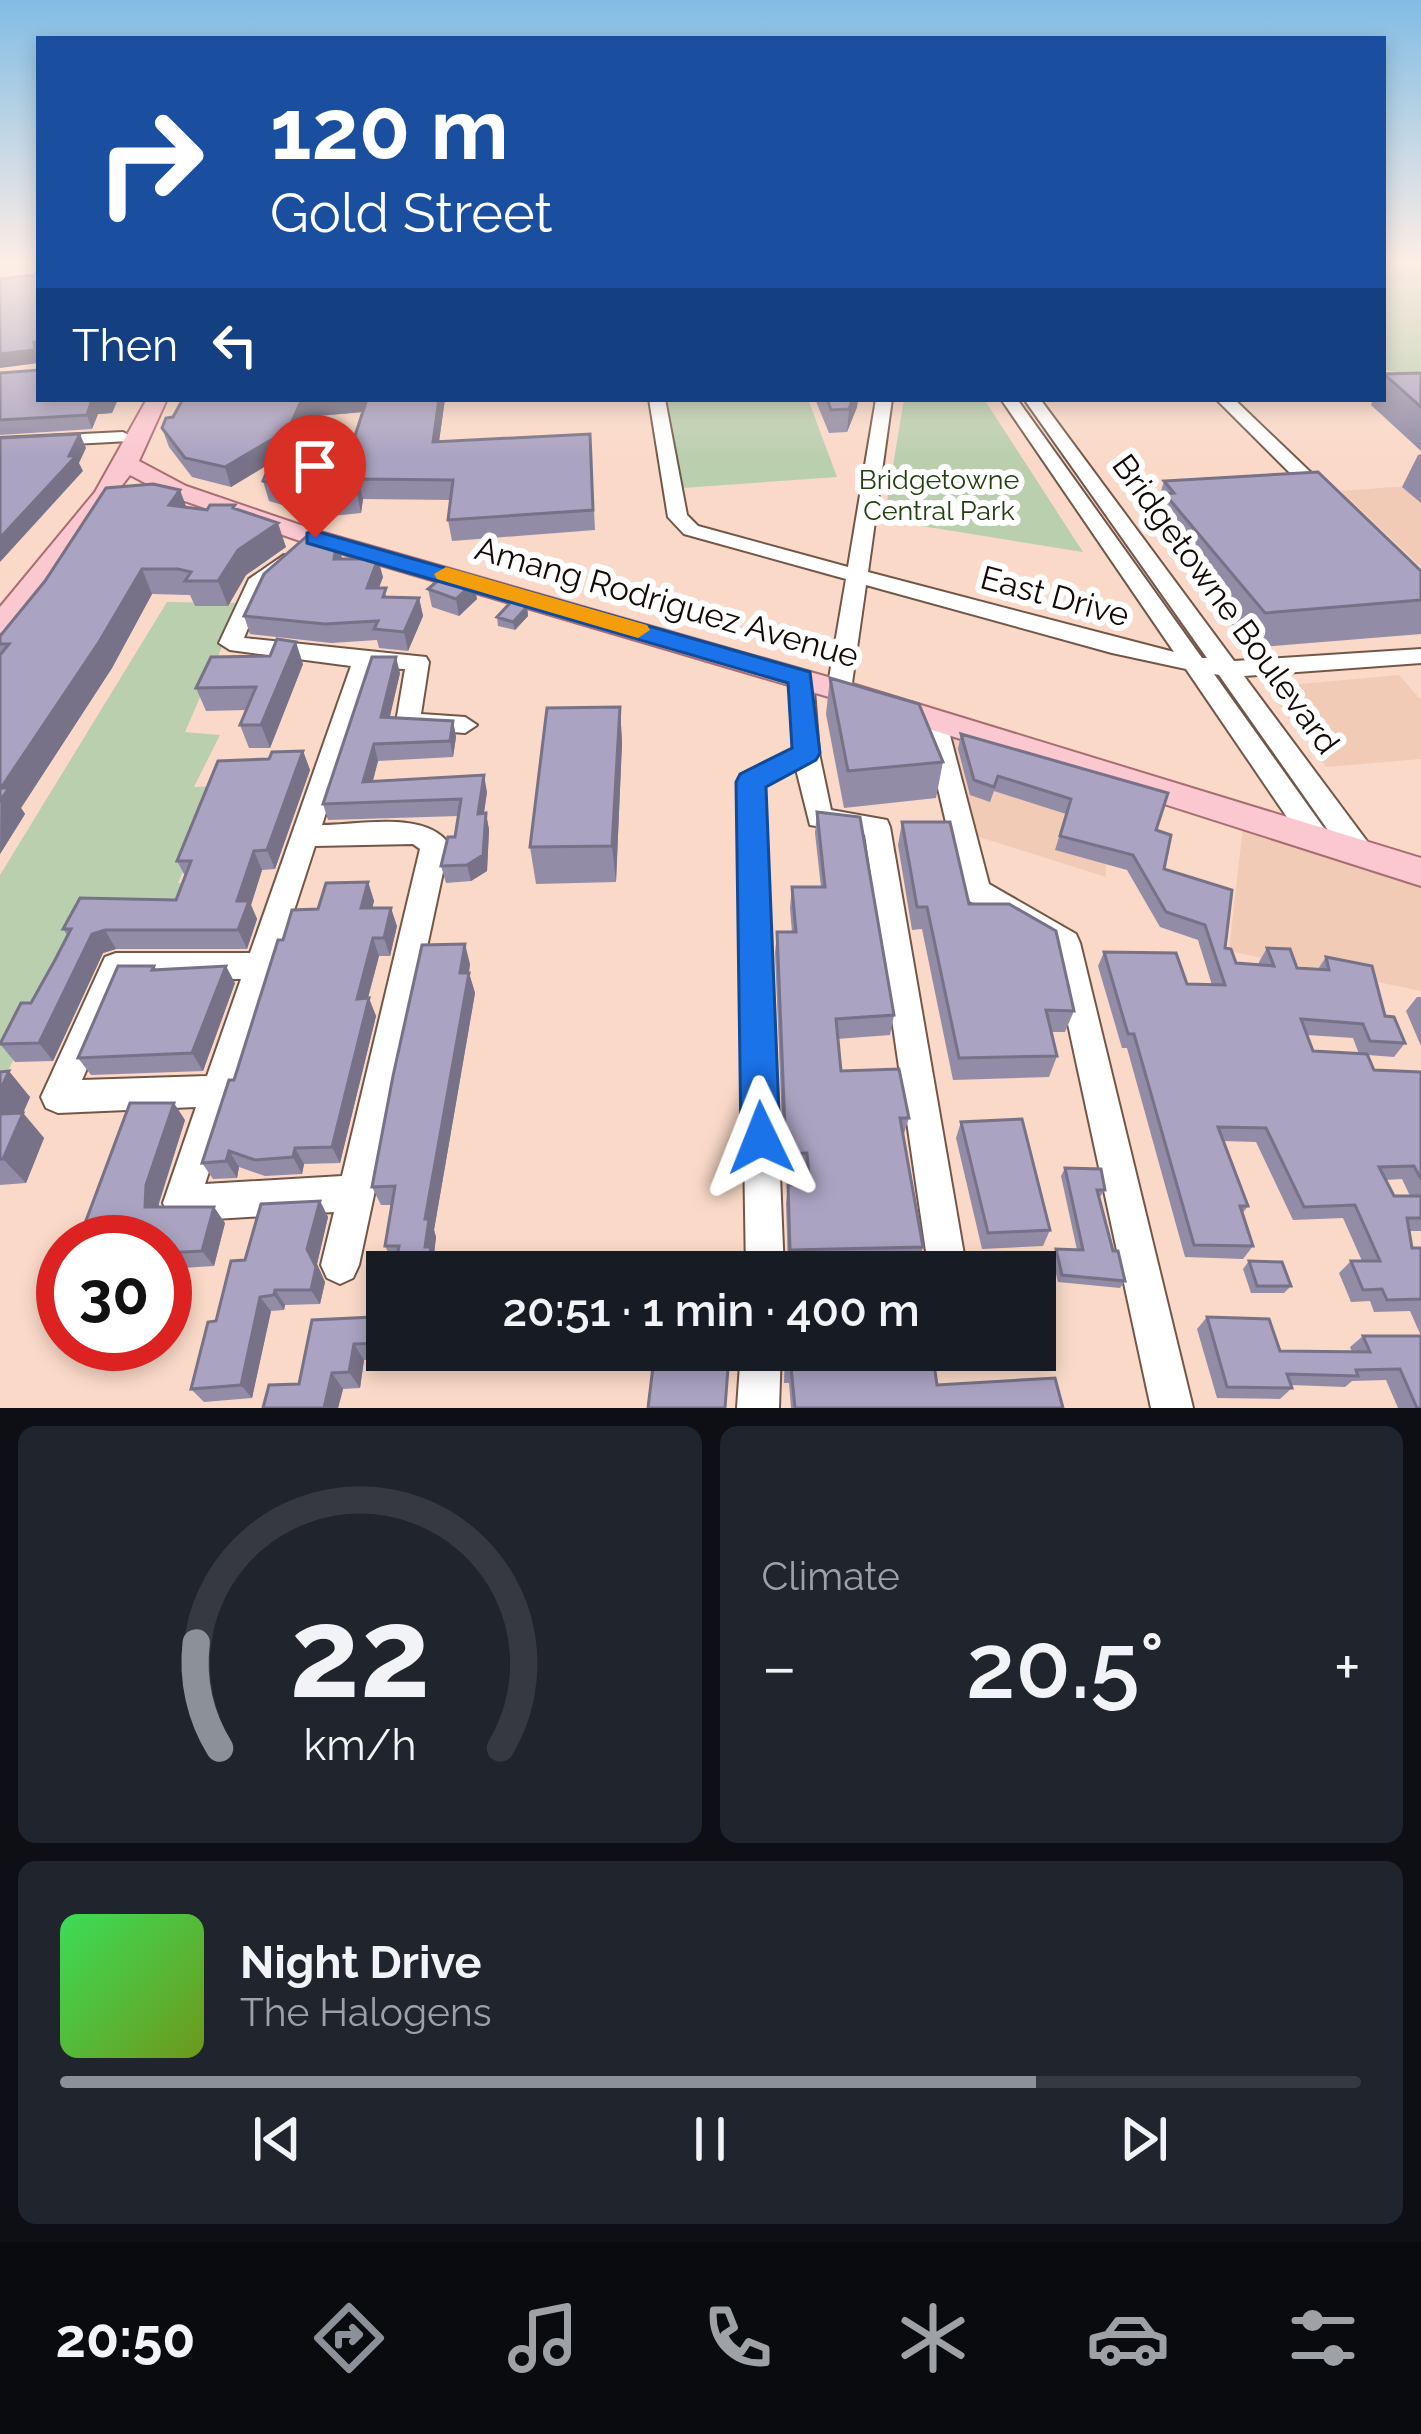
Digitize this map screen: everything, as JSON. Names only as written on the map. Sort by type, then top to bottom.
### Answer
[{"type":"main road","points":[[0,600],[83,500],[123,437],[137,402]]},
{"type":"main road","points":[[0,625],[104,497],[156,402]]},
{"type":"main road","name":"Amang Rodriguez Avenue","points":[[126,464],[178,490],[315,538],[801,678],[1421,872]]},
{"type":"main road","name":"Amang Rodriguez Avenue","points":[[104,497],[142,493],[235,511]]},
{"type":"street","name":"East Drive","points":[[658,402],[683,524],[691,530],[1195,664],[1231,669],[1421,656]]},
{"type":"street","points":[[839,690],[884,402]]},
{"type":"street","name":"Bridgetowne Boulevard","points":[[1012,402],[1316,838]]},
{"type":"street","name":"Bridgetowne Boulevard","points":[[1034,402],[1359,852]]},
{"type":"street","points":[[1227,402],[1337,509]]},
{"type":"street","points":[[0,442],[123,437]]},
{"type":"street","points":[[315,538],[256,584],[230,643],[418,662],[406,716],[414,726],[465,725]]},
{"type":"street","points":[[357,1193],[181,1203],[364,660]]},
{"type":"street","points":[[801,678],[806,753],[819,818],[877,827],[945,1251]]},
{"type":"street","points":[[934,720],[976,891],[1066,944],[1172,1408]]},
{"type":"street","points":[[764,1251],[751,782],[806,753]]},
{"type":"street","points":[[305,836],[417,834],[435,844],[340,1265]]},
{"type":"street","points":[[215,1091],[58,1096],[116,966],[258,966]]},
{"type":"street","points":[[758,1408],[760,1371]]},
{"type":"shaded area","points":[[1421,485],[1421,567],[1341,491]]},
{"type":"shaded area","points":[[1399,675],[1421,700],[1421,759],[1326,767],[1271,694],[1278,686]]},
{"type":"shaded area","points":[[947,737],[1107,782],[1106,877],[976,836]]},
{"type":"shaded area","points":[[1243,827],[1421,884],[1421,991],[1229,951]]},
{"type":"green space","points":[[1386,328],[1421,328],[1421,379],[1386,370]]},
{"type":"green space","points":[[668,402],[809,402],[837,477],[682,488]]},
{"type":"green space","name":"Bridgetowne Central Park","points":[[904,402],[986,402],[1083,552],[884,520]]},
{"type":"green space","points":[[167,602],[241,603],[185,732],[220,735],[194,787],[221,786],[178,883],[234,886],[225,915],[88,907],[8,1071],[0,1072],[0,875]]},
{"type":"building","points":[[0,328],[36,328],[35,350],[0,354]]},
{"type":"building","points":[[36,370],[36,402],[91,402],[87,415],[0,420],[0,373]]},
{"type":"building","points":[[1421,373],[1421,407],[1386,376]]},
{"type":"building","points":[[181,402],[301,402],[288,430],[225,467],[185,458],[162,428],[166,418],[173,417]]},
{"type":"building","points":[[366,402],[439,402],[433,442],[590,434],[593,510],[448,520],[453,480],[358,479],[357,493],[317,497],[263,481],[282,435],[320,434],[311,456],[349,454]]},
{"type":"building","points":[[828,402],[852,402],[849,409],[831,410]]},
{"type":"building","points":[[80,434],[69,456],[76,456],[0,538],[0,438]]},
{"type":"building","points":[[1318,472],[1421,571],[1421,600],[1265,613],[1165,494],[1174,493],[1164,481]]},
{"type":"building","points":[[153,484],[180,490],[169,505],[207,510],[210,505],[235,505],[233,508],[278,523],[238,550],[218,581],[185,581],[191,572],[178,569],[142,569],[1,788],[9,788],[0,801],[0,655],[9,644],[0,644],[0,636],[45,581],[106,488]]},
{"type":"building","points":[[307,536],[337,540],[334,559],[378,559],[367,588],[386,588],[383,597],[419,598],[404,632],[374,629],[378,621],[325,624],[244,616],[264,574]]},
{"type":"building","points":[[447,573],[474,582],[456,599],[428,589]]},
{"type":"building","points":[[511,602],[527,607],[513,622],[497,617]]},
{"type":"building","points":[[277,639],[296,642],[261,725],[240,725],[256,687],[196,688],[211,657],[270,656]]},
{"type":"building","points":[[372,657],[396,657],[381,717],[453,721],[450,741],[374,744],[363,782],[484,775],[478,814],[486,813],[483,855],[467,865],[441,866],[448,837],[455,837],[461,799],[323,804]]},
{"type":"building","points":[[830,678],[919,704],[943,762],[848,771]]},
{"type":"building","points":[[620,707],[612,846],[530,847],[547,708]]},
{"type":"building","points":[[961,734],[1168,793],[1156,830],[1171,835],[1164,869],[1232,890],[1225,948],[1231,949],[1236,963],[1274,966],[1267,948],[1290,949],[1297,968],[1329,970],[1326,957],[1372,966],[1385,1016],[1394,1017],[1405,1043],[1370,1041],[1363,1024],[1301,1019],[1313,1051],[1367,1054],[1374,1070],[1421,1072],[1421,1179],[1414,1166],[1379,1167],[1394,1196],[1421,1196],[1421,1218],[1407,1218],[1412,1248],[1421,1248],[1421,1299],[1387,1300],[1382,1289],[1363,1290],[1351,1261],[1380,1261],[1355,1205],[1304,1207],[1266,1128],[1218,1127],[1248,1206],[1240,1206],[1253,1246],[1194,1245],[1134,1034],[1128,1034],[1104,952],[1176,953],[1187,984],[1225,985],[1205,925],[1166,912],[1133,855],[1060,836],[1071,799],[998,776],[994,787],[974,780]]},
{"type":"building","points":[[303,751],[267,850],[254,851],[237,901],[249,901],[238,930],[105,930],[92,934],[39,1043],[0,1044],[21,1003],[31,1003],[55,960],[71,929],[63,929],[80,898],[176,900],[191,861],[177,861],[218,761],[269,759],[272,752]]},
{"type":"building","points":[[817,812],[860,817],[894,1015],[836,1019],[841,1071],[899,1069],[909,1118],[900,1118],[923,1247],[790,1250],[788,1185],[810,1185],[807,1153],[786,1154],[777,932],[796,932],[792,887],[825,887]]},
{"type":"building","points":[[902,822],[950,822],[969,904],[1009,904],[1056,931],[1074,1011],[1046,1010],[1057,1056],[959,1058],[927,907],[917,907]]},
{"type":"building","points":[[368,882],[361,908],[391,908],[384,938],[373,938],[357,999],[369,998],[332,1147],[295,1148],[293,1157],[255,1160],[229,1151],[226,1161],[202,1163],[292,910],[318,909],[326,883]]},
{"type":"building","points":[[465,944],[460,973],[469,973],[425,1219],[429,1219],[425,1247],[430,1251],[398,1251],[399,1246],[385,1246],[395,1186],[372,1187],[422,945]]},
{"type":"building","points":[[118,966],[154,966],[152,970],[226,966],[192,1053],[78,1058]]},
{"type":"building","points":[[130,1103],[174,1103],[146,1185],[145,1207],[214,1207],[202,1251],[192,1252],[192,1215],[88,1215]]},
{"type":"building","points":[[23,1113],[3,1159],[0,1159],[0,1114]]},
{"type":"building","points":[[1022,1119],[1050,1230],[988,1233],[961,1122]]},
{"type":"building","points":[[1065,1168],[1101,1169],[1105,1190],[1097,1190],[1125,1281],[1062,1275],[1056,1249],[1083,1250]]},
{"type":"building","points":[[320,1201],[307,1249],[316,1267],[311,1290],[275,1290],[274,1295],[260,1297],[241,1385],[191,1389],[208,1322],[216,1321],[231,1261],[245,1260],[261,1204]]},
{"type":"building","points":[[1249,1261],[1282,1262],[1291,1286],[1257,1286]]},
{"type":"building","points":[[366,1317],[366,1344],[354,1344],[349,1372],[332,1373],[324,1408],[263,1408],[269,1385],[299,1384],[312,1320]]},
{"type":"building","points":[[1207,1317],[1269,1319],[1280,1351],[1370,1352],[1363,1336],[1421,1336],[1421,1408],[1400,1369],[1356,1370],[1358,1376],[1287,1374],[1292,1388],[1227,1387]]},
{"type":"building","points":[[652,1371],[728,1371],[725,1408],[648,1408]]},
{"type":"building","points":[[791,1371],[935,1371],[937,1385],[1055,1378],[1063,1408],[795,1408]]},
{"type":"slow traffic","points":[[446,574],[638,630]]},
{"type":"route","points":[[315,538],[801,678],[806,753],[751,782],[761,1138]]}]
